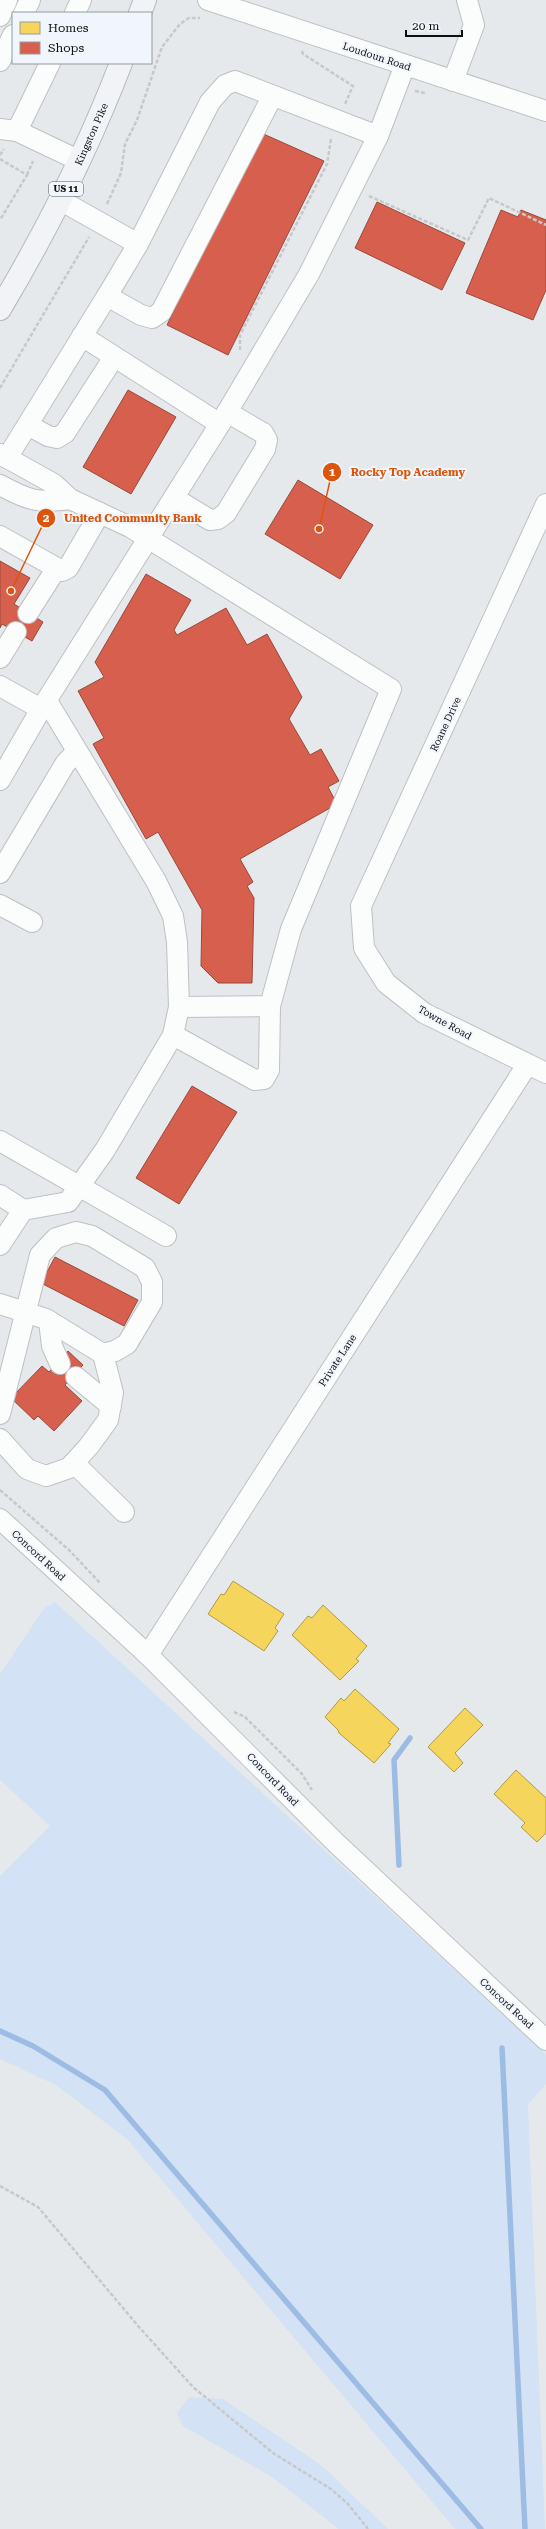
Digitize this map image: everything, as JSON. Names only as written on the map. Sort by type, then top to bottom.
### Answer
[{"type":"main road","points":[[140,12],[145,0]]},
{"type":"main road","name":"Kingston Pike","points":[[0,309],[36,249],[80,161],[121,64]]},
{"type":"street","points":[[0,16],[7,0]]},
{"type":"street","points":[[24,12],[30,0]]},
{"type":"street","points":[[75,12],[81,0]]},
{"type":"street","name":"Loudoun Road","points":[[208,0],[408,83],[453,81],[546,111]]},
{"type":"street","points":[[453,81],[474,25],[468,0]]},
{"type":"street","points":[[0,61],[12,37]]},
{"type":"street","points":[[49,64],[9,130],[80,161]]},
{"type":"street","points":[[173,1035],[255,1080],[264,1079],[268,1070],[270,1006],[291,929],[390,689],[130,527],[70,499],[54,484],[3,456],[28,425],[107,296],[138,244],[210,102],[225,84],[235,81],[272,97],[378,136]]},
{"type":"street","points":[[1,776],[174,498],[309,274],[378,136],[408,83]]},
{"type":"street","points":[[107,296],[141,315],[152,318],[161,312],[272,97]]},
{"type":"street","points":[[60,200],[138,244]]},
{"type":"street","points":[[82,336],[114,357],[223,418],[263,433],[267,440],[265,450],[226,513],[218,519],[210,520],[174,498]]},
{"type":"street","points":[[28,425],[57,438],[66,433],[114,357]]},
{"type":"street","points":[[0,485],[16,494],[42,503],[70,499]]},
{"type":"street","name":"Roane Drive","points":[[364,948],[361,906],[546,504]]},
{"type":"street","points":[[0,536],[62,572],[68,568],[100,513]]},
{"type":"street","points":[[28,613],[56,569]]},
{"type":"street","points":[[0,658],[16,632]]},
{"type":"street","points":[[0,686],[44,705],[78,751],[156,881],[173,916],[177,942],[179,1006],[173,1035],[106,1150],[68,1202],[24,1210],[0,1195]]},
{"type":"street","points":[[0,873],[65,764],[78,751]]},
{"type":"street","points":[[0,905],[32,922]]},
{"type":"street","name":"Towne Road","points":[[364,948],[386,983],[424,1012],[527,1065],[546,1073]]},
{"type":"street","points":[[179,1006],[270,1006]]},
{"type":"street","name":"Private Lane","points":[[148,1655],[527,1065]]},
{"type":"street","points":[[0,1141],[78,1188],[166,1236]]},
{"type":"street","points":[[0,1245],[24,1210]]},
{"type":"street","points":[[0,1414],[27,1312],[40,1255],[56,1238],[76,1232],[92,1236],[145,1268],[152,1282],[152,1302],[128,1344],[115,1351],[103,1354]]},
{"type":"street","points":[[0,1304],[27,1312],[49,1321],[103,1354],[113,1393],[108,1420],[69,1468],[46,1476],[27,1469],[0,1440]]},
{"type":"street","points":[[49,1321],[52,1346],[60,1364]]},
{"type":"street","points":[[76,1377],[110,1406]]},
{"type":"street","points":[[74,1463],[124,1512]]},
{"type":"street","name":"Concord Road","points":[[0,1519],[148,1655],[335,1842],[546,2040]]},
{"type":"path","points":[[0,388],[116,188],[121,172],[125,144],[139,114],[162,47],[180,24],[189,18],[206,20]]},
{"type":"path","points":[[240,358],[240,335],[327,164],[329,145],[353,86],[303,54],[301,48],[308,50]]},
{"type":"path","points":[[408,83],[424,93],[430,92]]},
{"type":"path","points":[[0,159],[27,175]]},
{"type":"path","points":[[0,220],[27,175],[33,161]]},
{"type":"path","points":[[364,194],[468,240],[489,198],[546,225]]},
{"type":"path","points":[[0,2186],[26,2198],[38,2206],[139,2327],[193,2387],[272,2453],[331,2489],[348,2504],[368,2529]]},
{"type":"shaded area","points":[[55,1602],[546,2054],[546,2084],[528,2105],[545,2529],[455,2529],[128,2140],[56,2085],[0,2059],[0,1876],[50,1826],[0,1780],[0,1674],[45,1607]]},
{"type":"shaded area","points":[[189,2397],[223,2399],[321,2465],[388,2529],[339,2529],[272,2477],[183,2426],[177,2413]]},
{"type":"building: Homes","points":[[233,1581],[284,1614],[275,1628],[278,1631],[264,1651],[208,1614],[221,1594],[224,1595]]},
{"type":"building: Homes","points":[[323,1605],[367,1646],[356,1659],[359,1661],[340,1680],[292,1635],[308,1616],[312,1618]]},
{"type":"building: Homes","points":[[355,1689],[399,1729],[388,1743],[391,1744],[374,1763],[339,1733],[338,1730],[325,1717],[341,1698],[344,1701]]},
{"type":"building: Homes","points":[[465,1708],[483,1725],[455,1753],[463,1763],[454,1772],[428,1747]]},
{"type":"building: Homes","points":[[516,1770],[546,1798],[546,1833],[537,1842],[521,1827],[525,1823],[494,1794]]},
{"type":"building: Shops","points":[[259,132],[324,161],[228,355],[167,325]]},
{"type":"building: Shops","points":[[377,202],[465,243],[442,290],[355,248]]},
{"type":"building: Shops","points":[[501,210],[518,217],[521,210],[546,220],[546,290],[533,320],[466,293]]},
{"type":"building: Shops","points":[[128,390],[176,417],[131,494],[83,467]]},
{"type":"building: Shops","points":[[298,480],[373,525],[340,579],[265,534]]},
{"type":"building: Shops","points":[[0,561],[30,578],[14,604],[43,622],[32,641],[2,624],[0,628]]},
{"type":"building: Shops","points":[[146,574],[191,600],[174,630],[177,635],[226,608],[247,645],[267,634],[302,697],[289,719],[310,755],[321,749],[339,781],[328,787],[337,804],[240,859],[253,882],[247,886],[254,898],[252,983],[218,983],[201,966],[202,910],[158,832],[146,839],[93,744],[104,738],[78,691],[104,677],[95,662]]},
{"type":"building: Shops","points":[[192,1086],[237,1112],[179,1204],[136,1178]]},
{"type":"building: Shops","points":[[55,1257],[138,1300],[124,1326],[41,1283]]},
{"type":"building: Shops","points":[[68,1351],[83,1365],[65,1385],[82,1401],[54,1431],[38,1416],[34,1420],[11,1398],[42,1366],[49,1372]]},
{"type":"waterway","points":[[399,1865],[394,1760],[410,1738]]},
{"type":"waterway","points":[[0,2031],[33,2046],[105,2090],[481,2529]]},
{"type":"waterway","points":[[502,2048],[525,2529]]},
{"type":"place","name":"Rocky Top Academy","points":[[319,529]]},
{"type":"place","name":"United Community Bank","points":[[11,591]]}]
